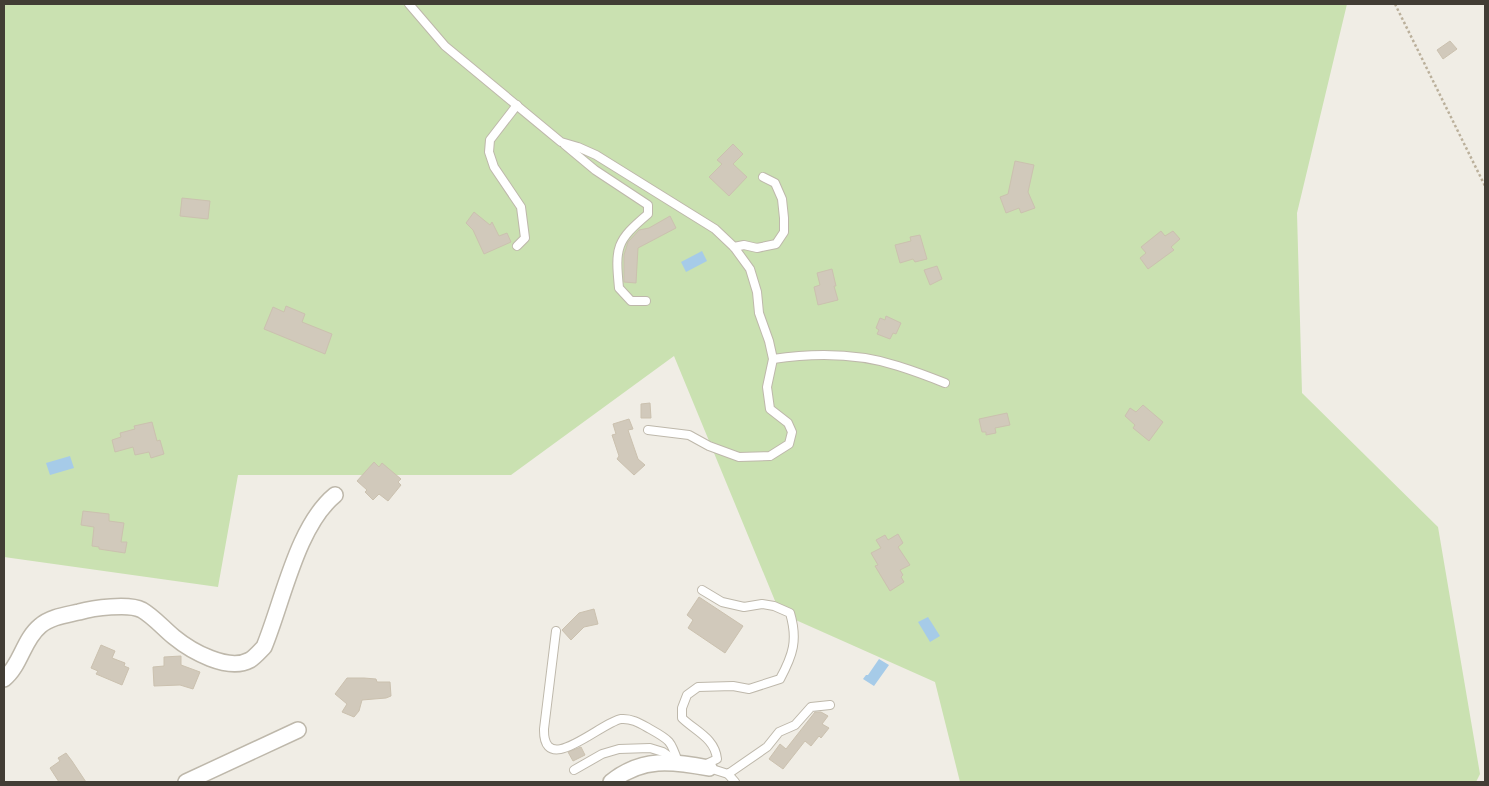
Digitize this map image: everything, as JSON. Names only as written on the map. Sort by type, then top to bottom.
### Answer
[{"type":"street","points":[[4,679],[16,665],[30,638],[40,626],[56,617],[90,609],[137,608],[142,610],[174,637],[211,660],[234,664],[250,660],[264,647],[309,525],[324,504],[335,495]]},
{"type":"street","points":[[186,782],[298,730]]},
{"type":"street","points":[[611,782],[618,776],[646,764],[678,762],[704,767]]},
{"type":"lane","points":[[409,4],[445,46],[595,170],[648,205],[648,214],[621,240],[617,252],[619,288],[632,301],[646,301]]},
{"type":"lane","points":[[517,105],[490,140],[489,152],[494,167],[521,208],[525,238],[517,246]]},
{"type":"lane","points":[[562,142],[578,147],[624,171],[714,229],[734,247],[750,269],[757,292],[758,313],[769,341],[773,359],[767,387],[770,409],[788,424],[792,432],[789,444],[770,456],[739,456],[709,446],[689,435],[648,430]]},
{"type":"lane","points":[[734,247],[744,245],[757,248],[776,244],[784,232],[782,199],[775,183],[763,177]]},
{"type":"lane","points":[[773,359],[806,354],[850,356],[896,365],[945,383]]},
{"type":"lane","points":[[702,590],[722,602],[744,607],[762,604],[774,606],[790,613],[794,643],[791,660],[780,679],[749,689],[733,686],[698,687],[687,695],[682,708],[682,718],[706,736],[716,751],[717,759],[704,767]]},
{"type":"lane","points":[[556,631],[544,729],[544,739],[549,747],[558,751],[572,746],[610,722],[633,720],[666,738],[672,744],[678,762]]},
{"type":"lane","points":[[728,774],[767,747],[779,732],[795,725],[811,707],[830,705]]},
{"type":"lane","points":[[574,770],[602,754],[619,749],[632,748],[650,748],[663,752],[678,762]]},
{"type":"lane","points":[[704,767],[728,774],[735,782]]},
{"type":"path","points":[[1395,4],[1485,186]]},
{"type":"green space","points":[[4,4],[1347,4],[1297,213],[1302,393],[1438,527],[1480,774],[1476,782],[960,782],[935,682],[780,613],[674,356],[511,475],[238,475],[218,587],[4,557]]},
{"type":"water","points":[[702,251],[707,261],[686,272],[681,262]]},
{"type":"water","points":[[70,456],[74,468],[50,475],[46,463]]},
{"type":"water","points":[[928,617],[940,636],[930,642],[918,622]]},
{"type":"water","points":[[879,659],[889,665],[874,686],[863,679]]},
{"type":"building","points":[[1450,41],[1457,49],[1443,59],[1437,50]]},
{"type":"building","points":[[733,144],[743,154],[733,164],[747,177],[729,196],[709,177],[722,164],[717,160]]},
{"type":"building","points":[[1015,161],[1034,165],[1028,192],[1035,208],[1021,213],[1019,208],[1006,213],[1000,197],[1008,194]]},
{"type":"building","points":[[182,198],[210,201],[208,219],[180,216]]},
{"type":"building","points":[[474,212],[490,225],[492,222],[499,236],[507,233],[511,242],[484,254],[473,230],[466,223]]},
{"type":"building","points":[[670,216],[676,228],[638,248],[636,283],[624,282],[624,255],[628,242],[639,230],[649,228]]},
{"type":"building","points":[[1161,231],[1165,236],[1173,231],[1180,239],[1171,247],[1174,250],[1148,269],[1140,258],[1146,253],[1141,247]]},
{"type":"building","points":[[920,235],[927,259],[915,262],[913,259],[900,263],[895,245],[911,241],[910,237]]},
{"type":"building","points":[[937,266],[942,279],[930,285],[924,270]]},
{"type":"building","points":[[832,269],[838,300],[818,305],[814,287],[820,285],[817,273]]},
{"type":"building","points":[[286,306],[305,314],[302,322],[332,334],[325,354],[264,329],[273,307],[284,312]]},
{"type":"building","points":[[886,316],[901,323],[896,334],[893,333],[890,339],[877,334],[879,330],[876,328],[880,318],[885,320]]},
{"type":"building","points":[[650,403],[651,418],[641,418],[641,404]]},
{"type":"building","points":[[1143,405],[1163,422],[1149,441],[1133,428],[1135,425],[1125,416],[1130,408],[1136,412]]},
{"type":"building","points":[[1007,413],[1010,425],[995,428],[996,433],[986,435],[986,432],[982,432],[979,419]]},
{"type":"building","points":[[629,419],[633,429],[628,430],[638,459],[645,465],[634,475],[617,459],[619,456],[612,435],[616,434],[613,424]]},
{"type":"building","points":[[152,422],[157,441],[160,440],[164,454],[151,458],[149,452],[135,455],[133,447],[115,452],[112,440],[121,437],[120,433],[135,429],[134,426]]},
{"type":"building","points":[[374,462],[379,467],[382,463],[401,479],[398,482],[401,485],[388,501],[379,494],[373,500],[365,492],[367,490],[357,481]]},
{"type":"building","points":[[83,511],[109,514],[109,521],[124,523],[121,542],[127,542],[125,553],[92,546],[94,527],[81,525]]},
{"type":"building","points":[[898,534],[903,543],[898,547],[910,565],[900,570],[904,582],[890,591],[875,566],[878,565],[871,553],[881,548],[876,540],[885,535],[888,540]]},
{"type":"building","points":[[699,597],[743,626],[725,653],[688,628],[693,620],[687,615]]},
{"type":"building","points":[[594,609],[598,624],[584,627],[571,640],[562,630],[579,613]]},
{"type":"building","points":[[101,645],[115,651],[112,658],[125,663],[124,666],[129,668],[122,685],[96,674],[98,671],[91,668]]},
{"type":"building","points":[[181,656],[181,665],[200,672],[193,689],[180,685],[154,686],[153,667],[164,666],[164,657]]},
{"type":"building","points":[[347,678],[376,679],[377,682],[390,682],[391,696],[362,700],[359,711],[354,717],[342,712],[347,704],[335,694]]},
{"type":"building","points":[[815,712],[821,712],[828,716],[822,724],[829,728],[821,738],[819,736],[811,746],[805,741],[783,769],[769,759],[780,744],[786,749]]},
{"type":"building","points":[[581,747],[585,755],[573,761],[568,752]]},
{"type":"building","points":[[66,753],[86,782],[59,782],[50,768],[60,761],[58,758]]}]
